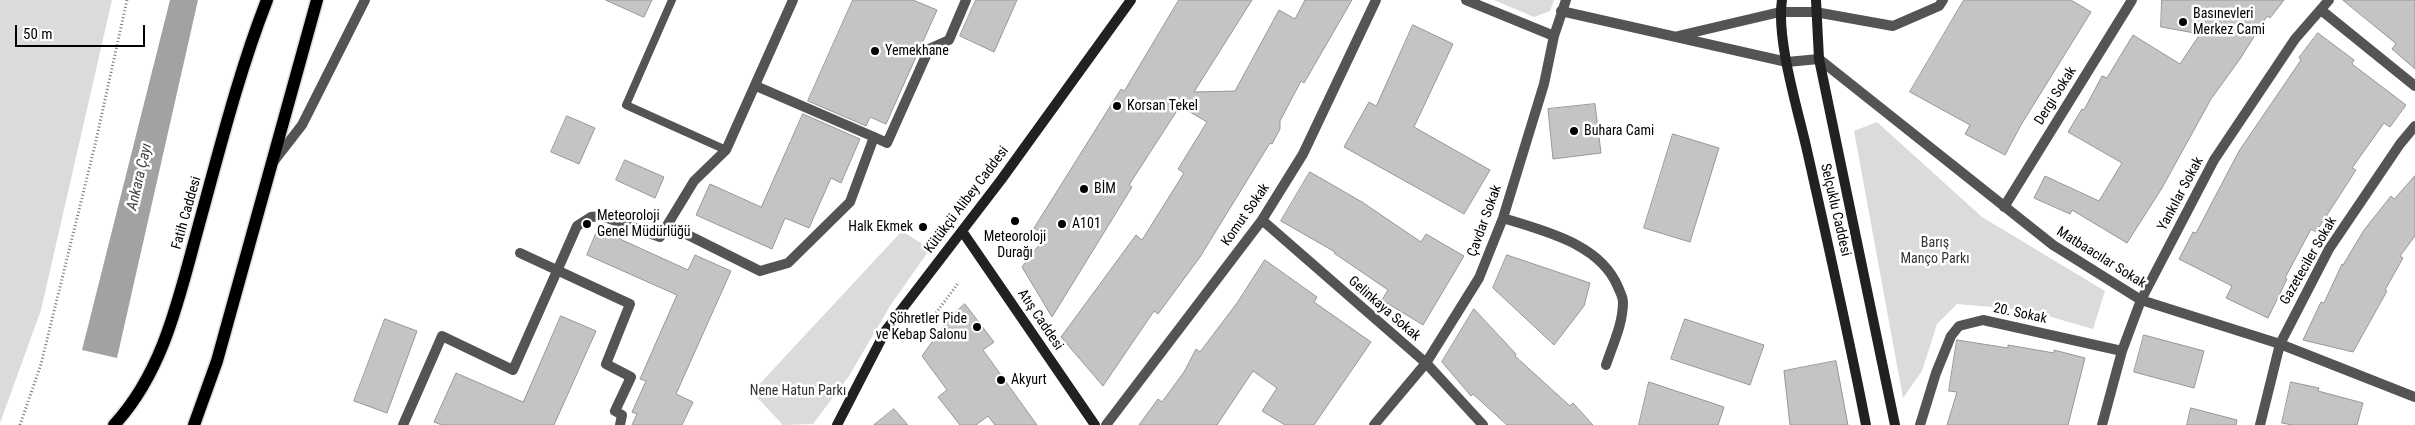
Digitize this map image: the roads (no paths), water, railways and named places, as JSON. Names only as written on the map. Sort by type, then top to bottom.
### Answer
[{"type":"main road","name":"Fatih Caddesi","points":[[114,425],[130,405],[168,335],[248,48],[267,0]]},
{"type":"main road","points":[[194,425],[217,361],[317,0]]},
{"type":"main road","name":"Kütükçü Alibey Caddesi","points":[[837,425],[886,330],[962,231],[1131,0]]},
{"type":"main road","name":"Selçuklu Caddesi","points":[[1782,0],[1780,12],[1787,62],[1842,302],[1866,425]]},
{"type":"main road","name":"Selçuklu Caddesi","points":[[1816,0],[1815,12],[1819,59],[1895,425]]},
{"type":"main road","name":"Atış Caddesi","points":[[962,231],[1095,425]]},
{"type":"street","points":[[271,166],[302,125],[365,0]]},
{"type":"street","points":[[402,425],[442,336],[513,370],[577,226],[591,218],[602,216],[660,237],[694,181],[726,150],[793,0]]},
{"type":"street","points":[[756,86],[887,143],[930,49],[948,40],[966,0]]},
{"type":"street","name":"Komut Sokak","points":[[1106,425],[1262,220],[1302,154],[1376,0]]},
{"type":"street","points":[[1466,0],[1554,36]]},
{"type":"street","name":"Çavdar Sokak","points":[[1374,425],[1426,363],[1479,278],[1502,218],[1544,84],[1554,36],[1566,0]]},
{"type":"street","points":[[1674,37],[1780,12],[1815,12],[1893,26],[1938,6],[1943,0]]},
{"type":"street","name":"Dergi Sokak","points":[[2004,207],[2132,0]]},
{"type":"street","name":"Yankılar Sokak","points":[[2102,425],[2122,351],[2141,300],[2214,160],[2295,39],[2330,0]]},
{"type":"street","points":[[2320,10],[2415,86]]},
{"type":"street","points":[[1562,11],[1787,62],[1819,59]]},
{"type":"street","name":"Matbaacılar Sokak","points":[[1819,59],[2053,245],[2141,300],[2280,344],[2415,397]]},
{"type":"street","name":"Gazeteciler Sokak","points":[[2260,425],[2280,344],[2329,249],[2400,144],[2415,126]]},
{"type":"street","points":[[668,225],[760,271],[788,263],[850,202],[874,137]]},
{"type":"street","points":[[1502,218],[1554,235],[1589,252],[1605,265],[1616,282],[1623,299],[1621,321],[1606,365]]},
{"type":"street","name":"Gelinkaya Sokak","points":[[1262,220],[1426,363],[1483,425]]},
{"type":"street","points":[[520,253],[630,304],[606,364],[630,377],[615,411],[621,420]]},
{"type":"street","name":"20. Sokak","points":[[1920,425],[1950,336],[1959,326],[1983,320],[2122,351]]},
{"type":"lane","points":[[672,0],[626,105],[726,150]]},
{"type":"water","name":"Ankara Çayı","points":[[170,0],[198,0],[117,358],[82,350]]},
{"type":"place","name":"Basınevleri Merkez Cami","points":[[2183,22]]},
{"type":"place","name":"Yemekhane","points":[[875,51]]},
{"type":"place","name":"Korsan Tekel","points":[[1117,106]]},
{"type":"place","name":"Buhara Cami","points":[[1574,131]]},
{"type":"place","name":"BİM","points":[[1084,189]]},
{"type":"place","name":"Meteoroloji Durağı","points":[[1015,221]]},
{"type":"place","name":"Meteoroloji Genel Müdürlüğü","points":[[587,224]]},
{"type":"place","name":"A101","points":[[1062,224]]},
{"type":"place","name":"Halk Ekmek","points":[[923,227]]},
{"type":"place","name":"Şöhretler Pide ve Kebap Salonu","points":[[977,327]]},
{"type":"place","name":"Akyurt","points":[[1001,380]]},
{"type":"park label","name":"Barış Manço Parkı","points":[[1935,252]]},
{"type":"park label","name":"Nene Hatun Parkı","points":[[798,391]]}]
